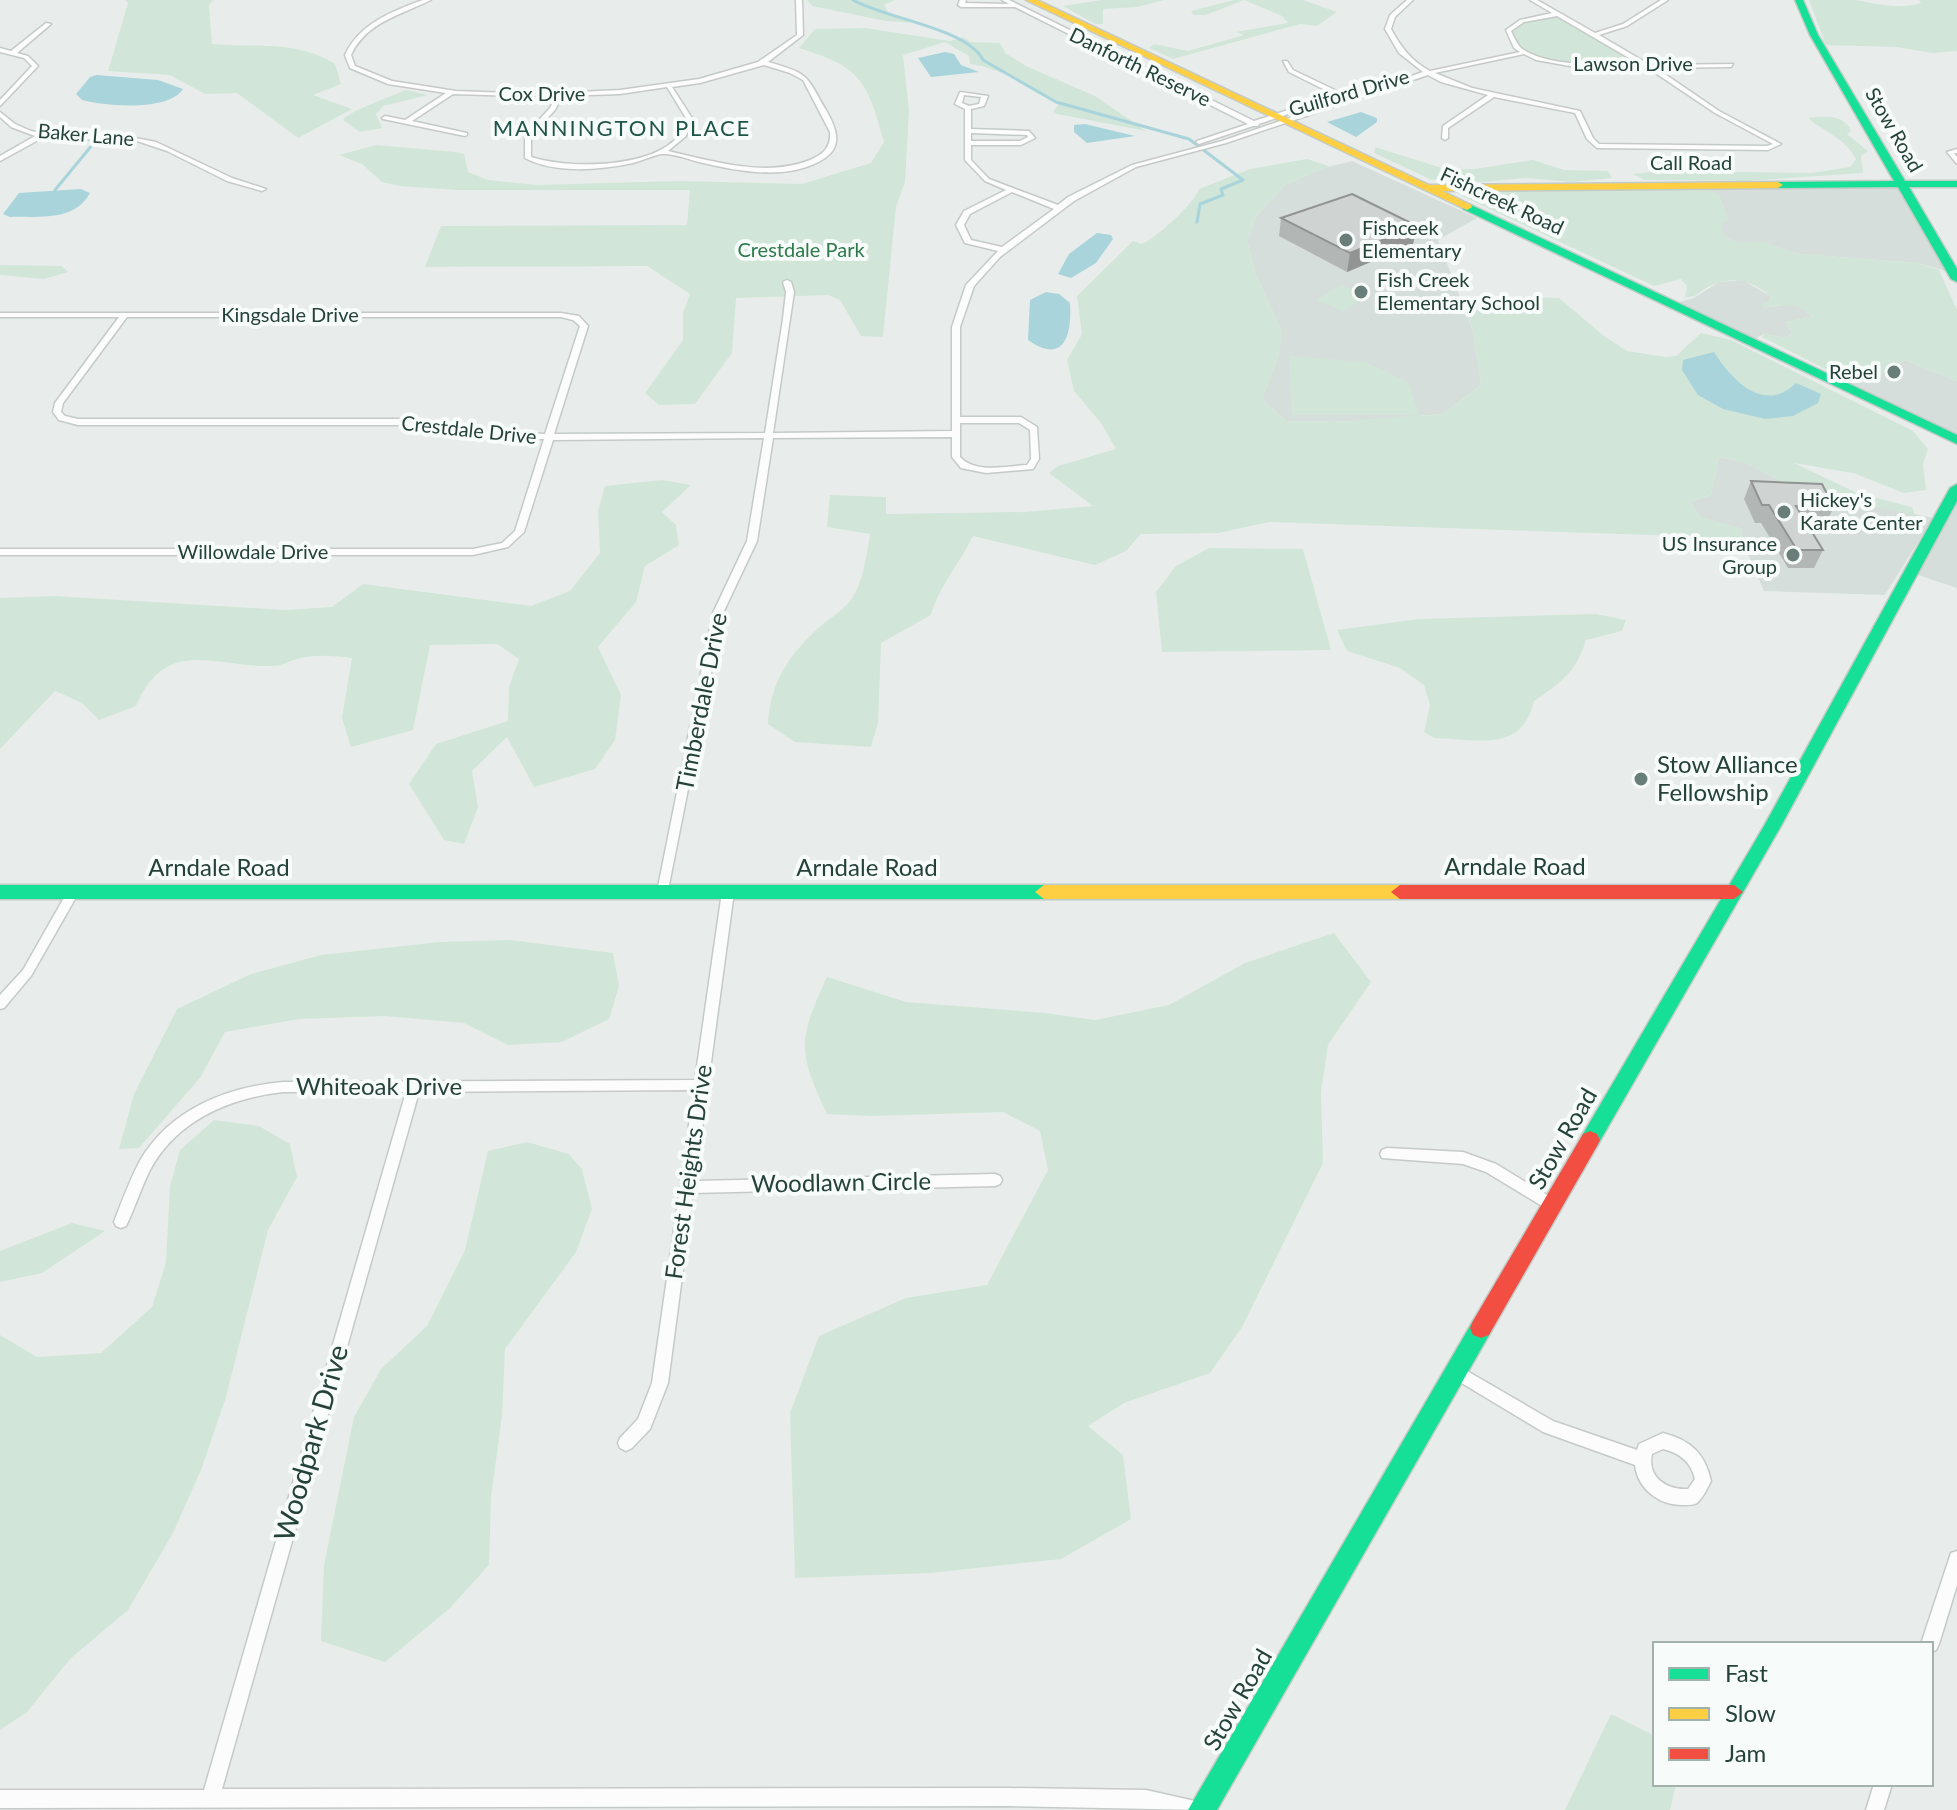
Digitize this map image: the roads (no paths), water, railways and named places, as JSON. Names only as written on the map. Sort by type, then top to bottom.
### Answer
[{"type":"street","name":"Cox Drive","points":[[428,0],[365,32],[349,49],[349,62],[358,72],[378,81],[453,91],[560,94],[670,88],[725,76],[783,50],[801,31],[805,16],[799,0]]},
{"type":"street","name":"Danforth Reserve","points":[[963,0],[961,5],[974,7],[1024,3]]},
{"type":"street","name":"Danforth Reserve","points":[[1005,0],[1024,3],[1252,122],[1272,122]]},
{"type":"street","points":[[1410,0],[1392,16],[1388,29],[1398,46],[1427,73],[1492,95],[1580,114],[1592,143],[1610,148],[1754,148],[1774,147],[1778,142],[1717,112],[1533,0]]},
{"type":"street","points":[[1594,35],[1625,25],[1665,0]]},
{"type":"street","name":"Stow Road","points":[[1799,0],[1814,35],[1957,279]]},
{"type":"street","name":"Fishcreek Road","points":[[1024,3],[1272,122],[1424,188],[1957,440]]},
{"type":"street","points":[[1522,53],[1512,44],[1509,31],[1522,21],[1558,14]]},
{"type":"street","points":[[13,53],[48,24]]},
{"type":"street","points":[[0,50],[26,57],[35,66],[0,104]]},
{"type":"street","name":"Guilford Drive","points":[[1272,122],[1351,100],[1427,73],[1522,53]]},
{"type":"street","name":"Lawson Drive","points":[[1522,53],[1566,65],[1731,65]]},
{"type":"street","points":[[560,94],[553,109],[528,135],[526,151],[532,160],[621,163],[664,152],[765,169],[802,165],[829,152],[835,140],[833,129],[808,82],[798,74],[761,62]]},
{"type":"street","points":[[1285,62],[1294,73],[1351,100]]},
{"type":"street","name":"Guilford Drive","points":[[1272,122],[1340,94],[1408,73],[1427,73]]},
{"type":"street","points":[[664,152],[684,136],[690,122],[670,88]]},
{"type":"street","points":[[407,122],[453,91]]},
{"type":"street","points":[[1445,138],[1445,127],[1492,95]]},
{"type":"street","points":[[968,108],[968,160],[987,180],[1059,208]]},
{"type":"street","name":"Baker Lane","points":[[0,114],[12,125],[42,135],[144,140],[243,187],[262,189]]},
{"type":"street","points":[[385,118],[465,134]]},
{"type":"street","points":[[1194,147],[1252,122],[1272,122]]},
{"type":"street","points":[[956,420],[1021,420],[1034,429],[1035,459],[1030,467],[1010,470],[964,466],[956,457],[956,420],[956,327],[960,308],[970,285],[1004,250],[1059,208],[1134,166],[1272,122]]},
{"type":"street","points":[[968,131],[1017,131],[1029,133],[1032,138],[1021,143],[968,143]]},
{"type":"street","points":[[0,159],[42,135]]},
{"type":"street","points":[[1957,151],[1950,152],[1957,161]]},
{"type":"street","name":"Call Road","points":[[1424,188],[1957,184]]},
{"type":"street","points":[[1004,250],[968,241],[960,225],[967,213],[1009,191]]},
{"type":"street","name":"Timberdale Drive","points":[[663,892],[718,613],[752,541],[789,306],[787,282]]},
{"type":"street","name":"Kingsdale Drive","points":[[0,315],[561,315],[578,319],[584,329],[549,437]]},
{"type":"street","name":"Crestdale Drive","points":[[125,315],[58,406],[62,418],[78,422],[411,422],[493,435],[549,437],[956,434]]},
{"type":"street","name":"Willowdale Drive","points":[[0,552],[473,552],[505,545],[519,532],[549,437]]},
{"type":"street","name":"Stow Road","points":[[1202,1810],[1734,892],[1957,488]]},
{"type":"street","name":"Arndale Road","points":[[0,892],[1734,892]]},
{"type":"street","points":[[0,1004],[27,973],[73,892]]},
{"type":"street","name":"Forest Heights Drive","points":[[626,1443],[644,1424],[660,1383],[728,892]]},
{"type":"street","name":"Whiteoak Drive","points":[[121,1222],[147,1162],[158,1146],[191,1117],[214,1104],[268,1087],[701,1085]]},
{"type":"street","name":"Woodpark Drive","points":[[210,1799],[414,1087]]},
{"type":"street","points":[[1387,1154],[1463,1158],[1491,1168],[1552,1205]]},
{"type":"street","name":"Woodlawn Circle","points":[[687,1187],[995,1180]]},
{"type":"street","points":[[1455,1371],[1549,1427],[1641,1459]]},
{"type":"street","points":[[1931,1642],[1957,1559]]},
{"type":"street","points":[[1875,1810],[1882,1786]]},
{"type":"street","points":[[0,1799],[1008,1797],[1146,1799],[1195,1810]]},
{"type":"water","points":[[945,52],[954,54],[961,65],[979,72],[931,77],[918,58]]},
{"type":"water","points":[[90,77],[158,80],[183,89],[175,96],[151,104],[120,105],[82,100],[76,94]]},
{"type":"water","points":[[1361,112],[1377,118],[1377,122],[1356,137],[1327,122]]},
{"type":"water","points":[[1085,124],[1135,136],[1087,143],[1074,132],[1074,125]]},
{"type":"water","points":[[81,189],[90,193],[75,209],[65,213],[32,217],[3,214],[19,193]]},
{"type":"water","points":[[1097,233],[1111,235],[1113,239],[1096,263],[1071,278],[1058,274],[1069,254]]},
{"type":"water","points":[[1046,292],[1059,294],[1070,303],[1067,335],[1058,348],[1041,347],[1028,340],[1030,300]]},
{"type":"water","points":[[1714,352],[1729,373],[1749,390],[1772,395],[1784,392],[1796,383],[1821,394],[1818,403],[1793,416],[1765,419],[1723,409],[1698,395],[1682,370],[1683,360]]},
{"type":"waterway","points":[[853,0],[961,40],[983,60],[1056,102],[1189,139],[1243,180],[1221,189],[1223,195],[1200,204],[1197,222]]},
{"type":"waterway","points":[[55,190],[93,144]]},
{"type":"place","name":"Fishceek Elementary","points":[[1346,240]]},
{"type":"place","name":"Fish Creek Elementary School","points":[[1361,292]]},
{"type":"place","name":"Rebel","points":[[1894,372]]},
{"type":"place","name":"Hickey's Karate Center","points":[[1784,512]]},
{"type":"place","name":"US Insurance Group","points":[[1793,555]]},
{"type":"place","name":"Stow Alliance Fellowship","points":[[1641,779]]},
{"type":"district","name":"MANNINGTON PLACE","points":[[622,128]]},
{"type":"park label","name":"Crestdale Park","points":[[801,250]]}]
